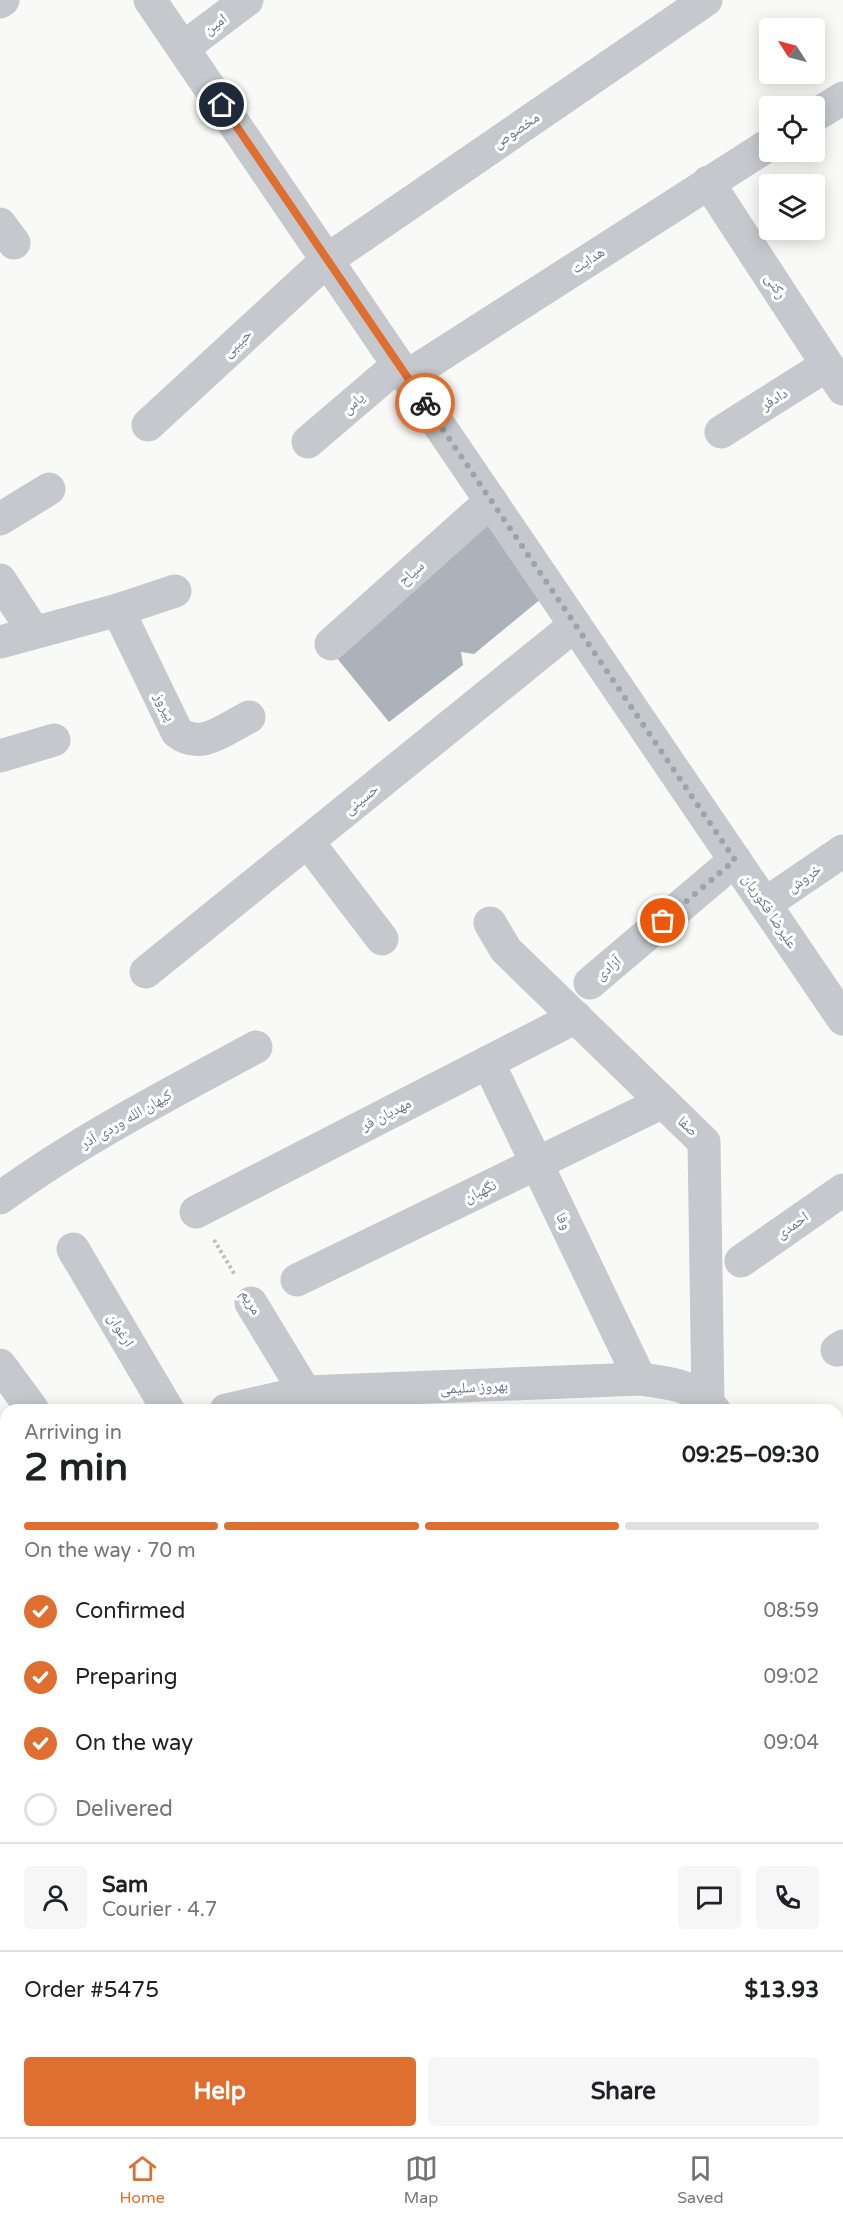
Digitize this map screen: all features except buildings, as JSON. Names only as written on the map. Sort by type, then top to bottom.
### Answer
[{"type":"street","name":"علیرضا فکوریان","points":[[150,0],[843,1019]]},
{"type":"street","name":"امین","points":[[183,48],[247,0]]},
{"type":"street","name":"مخصوص","points":[[327,260],[706,0]]},
{"type":"street","points":[[825,109],[843,98]]},
{"type":"street","name":"هدایت","points":[[402,371],[759,151]]},
{"type":"street","name":"رکنی","points":[[708,182],[835,377]]},
{"type":"street","name":"حبیبی","points":[[147,425],[327,260]]},
{"type":"street","name":"یاس","points":[[308,442],[402,371]]},
{"type":"street","name":"دادفر","points":[[721,432],[835,377]]},
{"type":"street","points":[[0,519],[49,489]]},
{"type":"street","name":"سیاح","points":[[331,644],[491,501]]},
{"type":"street","points":[[0,580],[34,632]]},
{"type":"street","points":[[0,642],[118,610],[175,591]]},
{"type":"street","name":"پیروز","points":[[118,610],[177,732],[185,738],[200,741],[249,717]]},
{"type":"street","name":"حسینی","points":[[146,972],[575,625]]},
{"type":"street","points":[[0,756],[54,740]]},
{"type":"street","points":[[308,842],[382,939]]},
{"type":"street","name":"خروش","points":[[765,904],[843,851]]},
{"type":"street","name":"آزادی","points":[[591,983],[735,860]]},
{"type":"street","name":"صفا","points":[[490,923],[506,950],[704,1142],[711,1404]]},
{"type":"street","name":"مهدیان فر","points":[[196,1212],[576,1017]]},
{"type":"street","name":"کیهان الله وردی آذر","points":[[0,1198],[35,1173],[132,1114],[256,1047]]},
{"type":"street","name":"وفا","points":[[488,1062],[640,1379]]},
{"type":"street","name":"نگهبان","points":[[297,1280],[663,1102]]},
{"type":"street","name":"احمدی","points":[[741,1261],[843,1190]]},
{"type":"street","name":"ارغوان","points":[[73,1249],[164,1404]]},
{"type":"street","name":"مریم","points":[[252,1303],[305,1392]]},
{"type":"street","points":[[0,1365],[29,1404]]},
{"type":"street","name":"بهروز سلیمی","points":[[252,1404],[305,1392],[402,1400],[640,1379],[688,1387],[708,1404]]},
{"type":"path","name":"مریم","points":[[196,1212],[252,1303]]},
{"type":"way so far","points":[[425,403],[735,860],[663,921]]},
{"type":"route","points":[[222,105],[425,403]]}]
